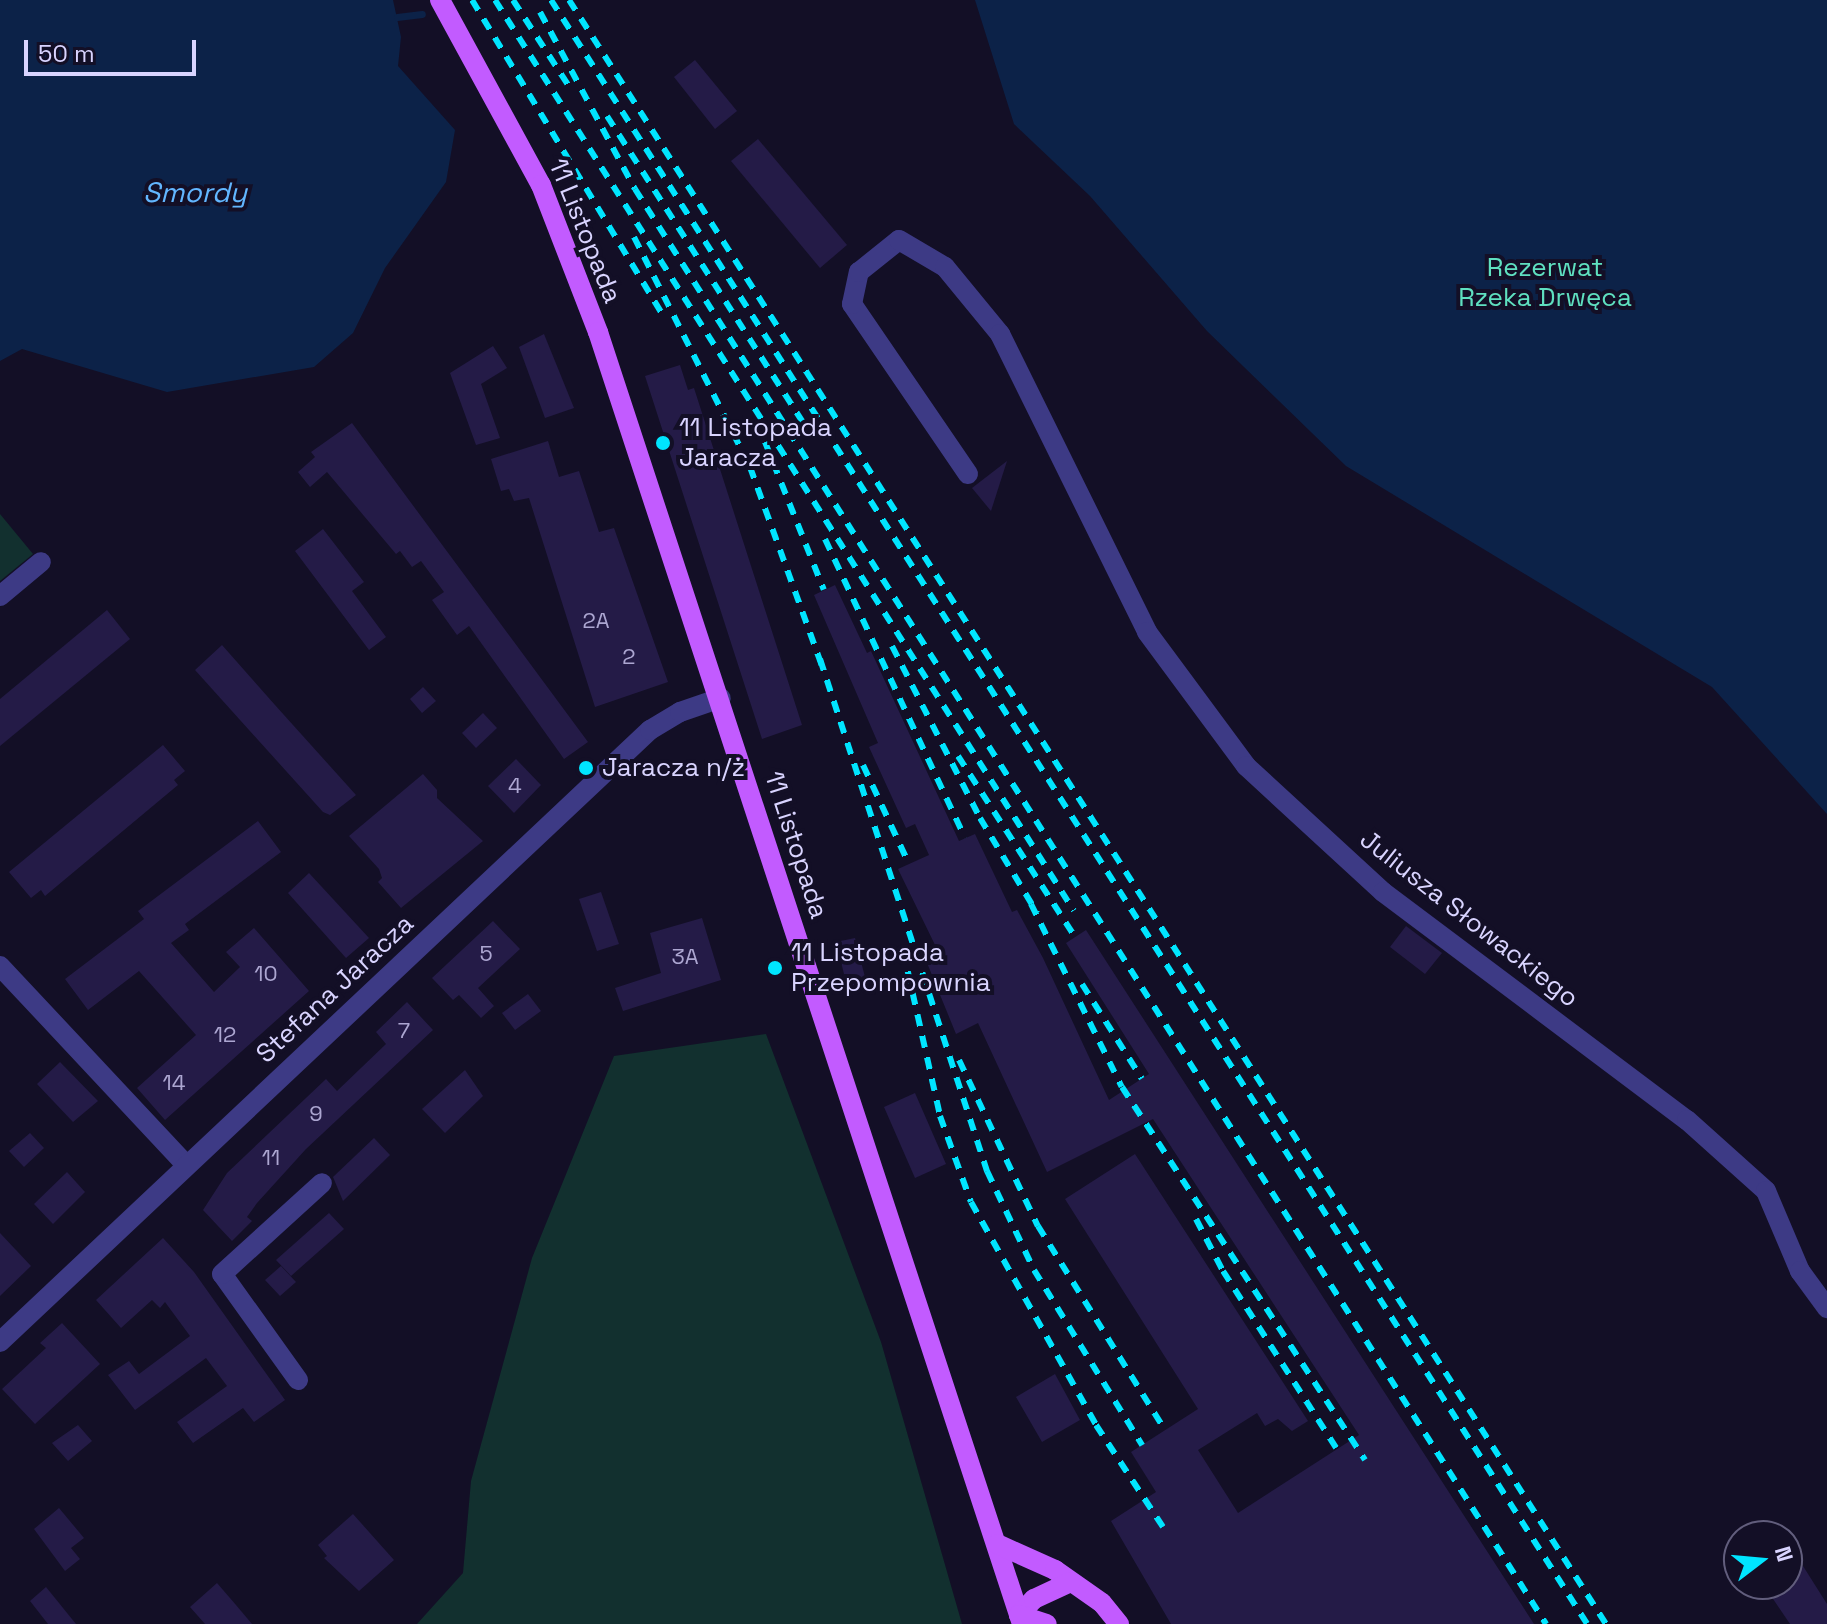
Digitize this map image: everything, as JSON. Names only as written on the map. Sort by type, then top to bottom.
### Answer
[{"type":"main road","name":"11 Listopada","points":[[440,0],[507,118],[575,267],[721,698],[1020,1620]]},
{"type":"main road","points":[[997,1544],[1055,1570],[1102,1603],[1119,1624]]},
{"type":"main road","points":[[1047,1624],[1020,1620],[1034,1599],[1070,1582]]},
{"type":"street","name":"Juliusza Słowackiego","points":[[968,474],[852,304],[859,272],[884,247],[899,240],[934,258],[1000,334],[1147,632],[1246,766],[1383,892],[1687,1120],[1766,1191],[1800,1271],[1827,1308]]},
{"type":"street","points":[[0,596],[41,562]]},
{"type":"street","name":"Stefana Jaracza","points":[[0,1342],[650,730],[721,698]]},
{"type":"street","points":[[0,966],[186,1165]]},
{"type":"street","points":[[298,1380],[222,1274],[322,1183]]},
{"type":"green space","points":[[0,514],[33,554],[0,581]]},
{"type":"green space","points":[[766,1034],[881,1342],[962,1624],[417,1624],[463,1573],[471,1481],[532,1258],[614,1056]]},
{"type":"water","name":"Smordy","points":[[0,0],[393,0],[401,37],[398,66],[455,130],[446,182],[385,268],[353,333],[314,367],[167,392],[22,349],[0,361]]},
{"type":"water","name":"Rezerwat Rzeka Drwęca","points":[[975,0],[1827,0],[1827,814],[1712,687],[1346,466],[1207,331],[1090,196],[1014,124]]},
{"type":"building","points":[[695,60],[737,111],[715,129],[674,77]]},
{"type":"building","points":[[758,139],[847,245],[820,268],[731,161]]},
{"type":"building","points":[[544,334],[574,408],[545,418],[519,347]]},
{"type":"building","points":[[493,346],[507,368],[481,384],[500,438],[476,445],[450,373]]},
{"type":"building","points":[[680,365],[688,390],[694,388],[802,725],[762,739],[645,376]]},
{"type":"building","points":[[352,423],[588,742],[564,759],[469,626],[457,635],[432,600],[444,592],[421,561],[412,567],[400,551],[396,554],[327,472],[310,487],[298,472],[315,457],[311,452]]},
{"type":"building","points":[[548,441],[559,477],[579,471],[599,532],[614,528],[668,682],[595,707],[529,498],[514,501],[509,489],[501,491],[491,459]]},
{"type":"building","points":[[1007,461],[991,511],[972,488]]},
{"type":"building","points":[[323,529],[364,582],[352,591],[386,637],[369,650],[295,551]]},
{"type":"building","points":[[835,585],[867,653],[871,651],[959,841],[975,834],[1012,912],[1017,910],[1043,958],[1109,1100],[1149,1074],[1066,943],[1086,930],[1534,1624],[1171,1624],[1111,1521],[1156,1492],[1131,1452],[1198,1409],[1065,1199],[1135,1154],[1308,1421],[1292,1431],[1278,1419],[1265,1426],[1257,1413],[1198,1450],[1238,1513],[1359,1435],[1153,1119],[1047,1172],[978,1023],[956,1034],[925,958],[936,947],[898,869],[929,855],[915,824],[906,828],[869,747],[878,743],[814,595]]},
{"type":"building","points":[[107,610],[130,639],[0,746],[0,699]]},
{"type":"building","points":[[222,645],[356,795],[330,815],[323,812],[195,670]]},
{"type":"building","points":[[423,687],[436,701],[422,713],[410,699]]},
{"type":"building","points":[[483,713],[497,728],[476,748],[462,733]]},
{"type":"building","points":[[163,745],[185,771],[174,780],[178,785],[45,896],[41,890],[31,898],[9,872]]},
{"type":"building","points":[[516,759],[541,785],[514,813],[488,786]]},
{"type":"building","points":[[423,774],[437,790],[437,798],[483,841],[401,908],[378,882],[382,878],[379,869],[349,836]]},
{"type":"building","points":[[258,821],[281,852],[185,924],[189,930],[171,943],[214,992],[240,967],[226,952],[254,928],[309,991],[165,1120],[137,1088],[196,1035],[139,971],[88,1010],[65,979],[144,919],[138,911]]},
{"type":"building","points":[[309,873],[369,938],[346,958],[288,893]]},
{"type":"building","points":[[601,892],[619,944],[597,951],[579,899]]},
{"type":"building","points":[[702,918],[721,980],[623,1011],[615,988],[661,973],[650,933]]},
{"type":"building","points":[[493,921],[520,949],[478,988],[494,1006],[481,1018],[459,995],[453,1000],[432,978]]},
{"type":"building","points":[[1406,926],[1442,953],[1425,974],[1390,947]]},
{"type":"building","points":[[855,938],[868,989],[849,994],[836,942]]},
{"type":"building","points":[[528,994],[541,1011],[515,1030],[502,1013]]},
{"type":"building","points":[[407,1002],[433,1030],[306,1149],[257,1203],[247,1217],[252,1221],[232,1241],[203,1210],[227,1173],[326,1079],[337,1091],[386,1044],[376,1032]]},
{"type":"building","points":[[60,1062],[98,1101],[73,1122],[37,1084]]},
{"type":"building","points":[[465,1070],[483,1096],[445,1133],[422,1109]]},
{"type":"building","points":[[915,1093],[946,1164],[915,1178],[884,1107]]},
{"type":"building","points":[[30,1133],[44,1148],[24,1167],[9,1151]]},
{"type":"building","points":[[374,1138],[390,1155],[343,1201],[333,1177]]},
{"type":"building","points":[[67,1172],[85,1192],[53,1224],[34,1204]]},
{"type":"building","points":[[329,1213],[344,1229],[291,1276],[276,1260]]},
{"type":"building","points":[[0,1233],[31,1266],[0,1296]]},
{"type":"building","points":[[163,1238],[194,1272],[285,1400],[254,1422],[243,1408],[193,1443],[177,1422],[227,1386],[206,1358],[135,1410],[108,1375],[129,1361],[139,1374],[190,1336],[165,1302],[160,1308],[152,1300],[121,1328],[96,1300]]},
{"type":"building","points":[[281,1266],[296,1282],[280,1296],[265,1280]]},
{"type":"building","points":[[62,1323],[100,1364],[35,1424],[2,1389],[46,1348],[40,1343]]},
{"type":"building","points":[[1055,1374],[1080,1420],[1042,1442],[1016,1397]]},
{"type":"building","points":[[78,1425],[92,1441],[68,1461],[52,1443]]},
{"type":"building","points":[[59,1508],[84,1538],[71,1548],[80,1559],[65,1571],[34,1529]]},
{"type":"building","points":[[353,1514],[394,1560],[359,1591],[324,1558],[327,1556],[318,1545]]},
{"type":"building","points":[[1803,1566],[1827,1604],[1827,1624],[1790,1624],[1774,1600],[1803,1600]]},
{"type":"building","points":[[217,1583],[252,1624],[205,1624],[190,1607]]},
{"type":"building","points":[[46,1587],[76,1624],[48,1624],[30,1601]]},
{"type":"waterway","points":[[397,17],[422,14]]},
{"type":"railway","points":[[472,0],[662,314]]},
{"type":"railway","points":[[495,0],[1074,911]]},
{"type":"railway","points":[[513,0],[572,91]]},
{"type":"railway","points":[[551,0],[1587,1624]]},
{"type":"railway","points":[[569,0],[1606,1624]]},
{"type":"railway","points":[[540,12],[635,189],[1546,1624]]},
{"type":"railway","points":[[607,116],[803,423]]},
{"type":"railway","points":[[634,237],[750,467],[823,669]]},
{"type":"railway","points":[[765,442],[824,590]]},
{"type":"railway","points":[[825,539],[965,838]]},
{"type":"railway","points":[[892,646],[980,818],[1037,913]]},
{"type":"railway","points":[[820,659],[987,1171],[1034,1270],[1142,1445]]},
{"type":"railway","points":[[958,756],[1075,937]]},
{"type":"railway","points":[[863,765],[909,864]]},
{"type":"railway","points":[[1031,904],[1122,1087],[1365,1460]]},
{"type":"railway","points":[[903,950],[940,1116],[971,1202],[1096,1425],[1163,1527]]},
{"type":"railway","points":[[1082,984],[1142,1079]]},
{"type":"railway","points":[[959,1060],[1038,1226],[1165,1430]]},
{"type":"railway","points":[[1196,1219],[1223,1271],[1336,1448]]},
{"type":"place","name":"11 Listopada Jaracza","points":[[663,443]]},
{"type":"place","name":"Jaracza n/ż","points":[[586,768]]},
{"type":"place","name":"11 Listopada Przepompownia","points":[[775,968]]}]
